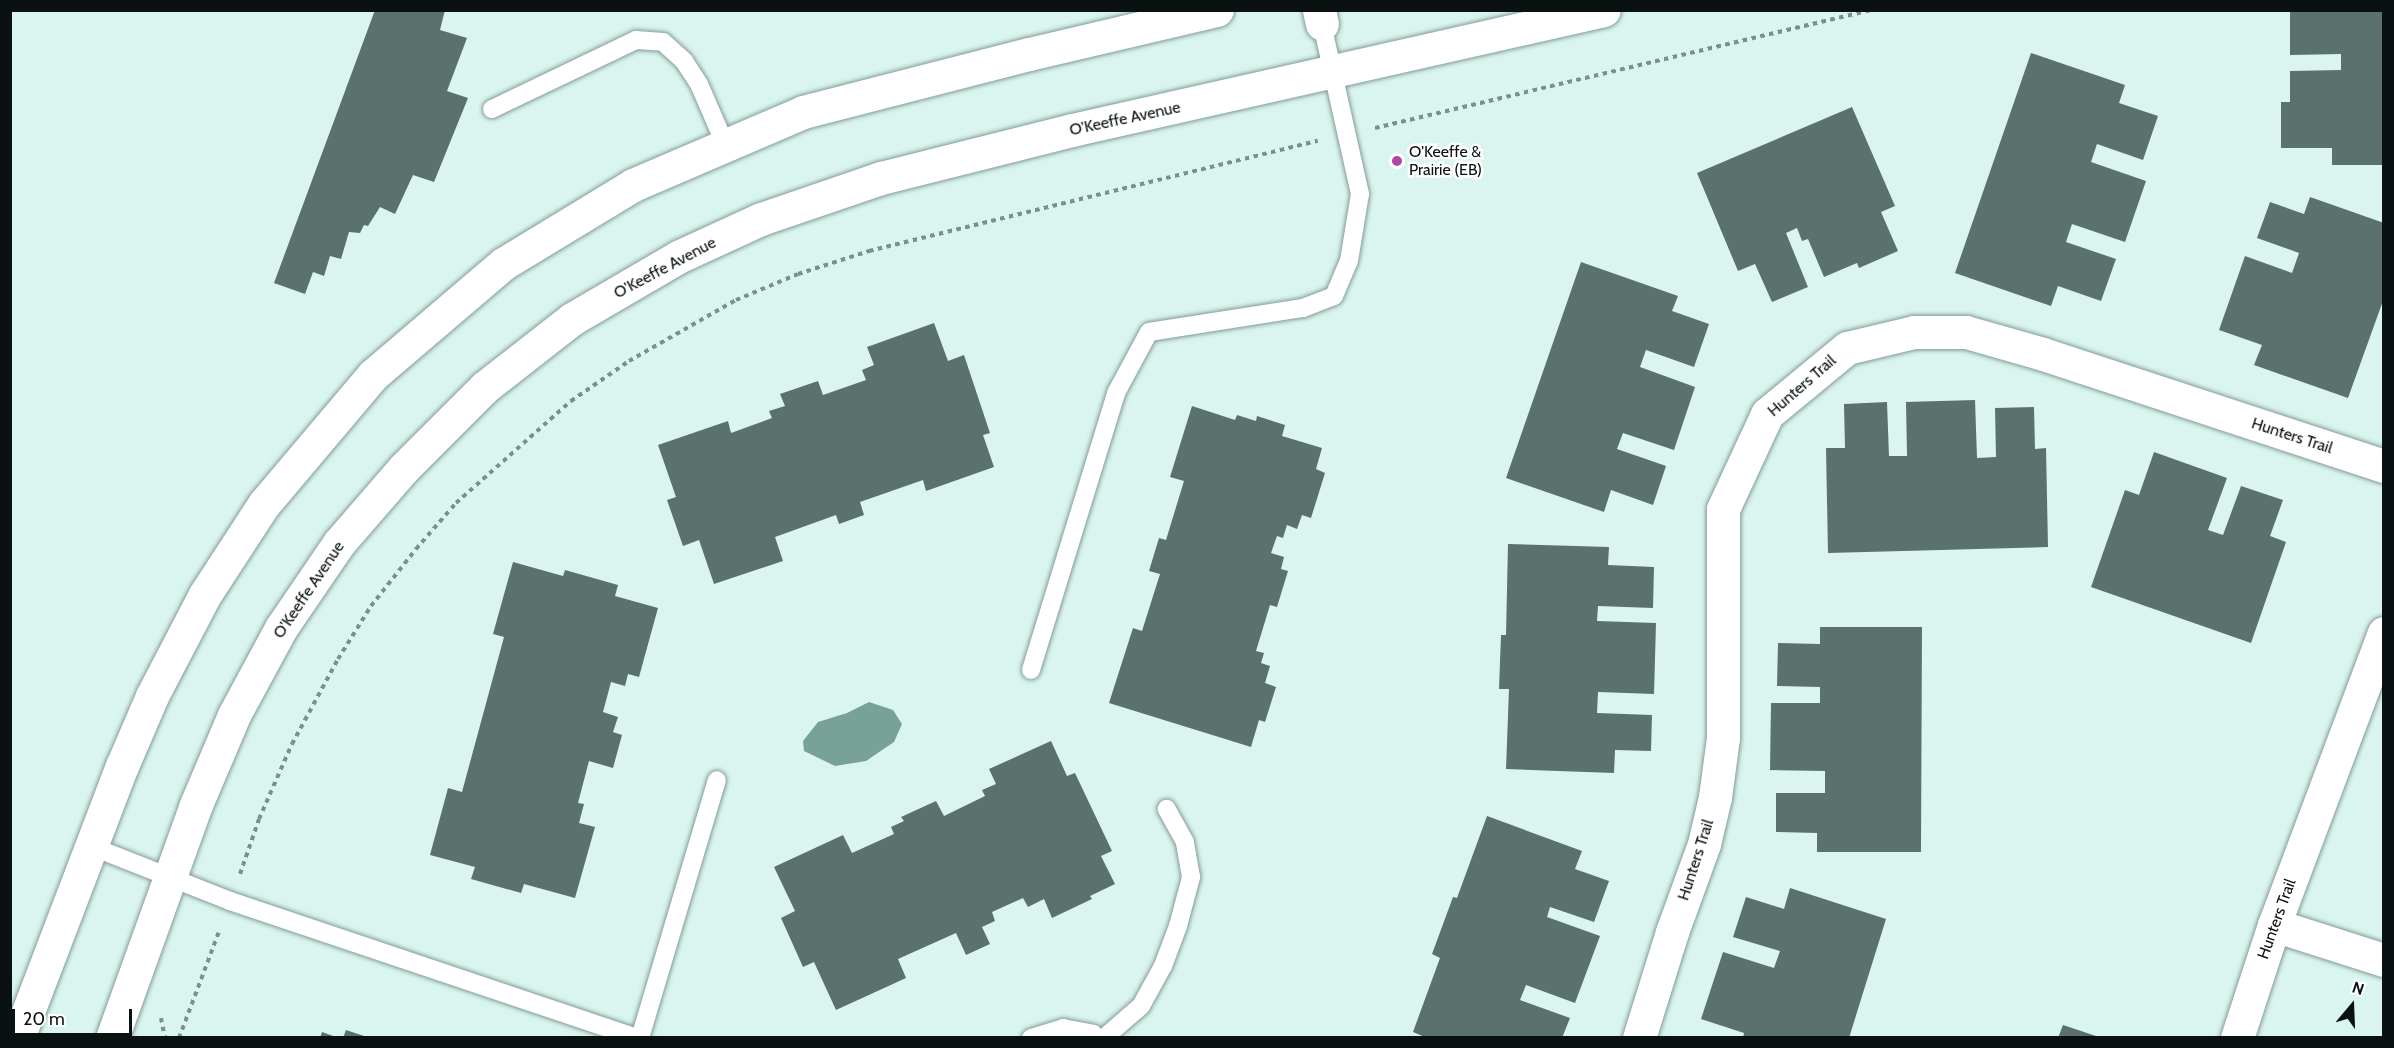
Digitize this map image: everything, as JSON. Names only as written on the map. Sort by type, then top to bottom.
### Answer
[{"type":"street","points":[[18,1038],[93,847],[122,766],[152,696],[204,596],[264,504],[374,375],[503,264],[633,185],[725,144],[814,109],[1029,54],[1217,10]]},
{"type":"street","name":"O'Keeffe Avenue","points":[[112,1038],[169,877],[234,715],[281,628],[339,543],[404,468],[485,387],[573,319],[688,252],[760,219],[881,178],[1072,130],[1604,10]]},
{"type":"street","name":"Hunters Trail","points":[[1639,1038],[1672,932],[1704,844],[1715,797],[1723,738],[1723,509],[1767,414],[1847,348],[1914,332],[1966,332],[2043,354],[2384,466]]},
{"type":"street","name":"Hunters Trail","points":[[2236,1038],[2274,925],[2384,633]]},
{"type":"street","points":[[2274,925],[2384,960]]},
{"type":"lane","points":[[1031,670],[1116,393],[1149,332],[1303,308],[1334,296],[1349,261],[1360,194],[1321,17]]},
{"type":"lane","points":[[492,110],[636,40],[663,42],[684,61],[699,84],[725,144]]},
{"type":"lane","points":[[93,847],[230,901],[639,1038],[717,780]]},
{"type":"lane","points":[[1104,1038],[1141,1006],[1163,966],[1178,926],[1191,877],[1185,842],[1167,809]]},
{"type":"lane","points":[[1031,1038],[1063,1028],[1093,1034],[1095,1038]]},
{"type":"path","points":[[179,1038],[260,819],[292,744],[338,659],[372,606],[416,549],[456,503],[571,401],[629,361],[736,300],[798,274],[869,251],[1871,10]]},
{"type":"shaded area","points":[[869,702],[893,710],[902,724],[894,742],[866,761],[835,766],[804,751],[803,741],[818,722],[847,713]]},
{"type":"building","points":[[375,10],[445,10],[440,30],[467,38],[447,91],[468,98],[434,182],[413,175],[395,214],[380,207],[368,226],[364,225],[360,233],[349,232],[341,259],[330,256],[324,276],[313,272],[305,294],[274,283]]},
{"type":"building","points":[[2384,10],[2384,165],[2332,165],[2332,148],[2281,148],[2281,102],[2290,102],[2290,71],[2341,70],[2341,54],[2290,55],[2290,11]]},
{"type":"building","points":[[2031,53],[2125,85],[2119,103],[2158,116],[2143,160],[2097,144],[2091,162],[2146,181],[2125,242],[2072,224],[2066,242],[2116,259],[2101,301],[2058,286],[2051,306],[1955,273]]},
{"type":"building","points":[[1852,107],[1895,206],[1881,212],[1898,251],[1859,268],[1857,263],[1824,277],[1808,239],[1802,241],[1797,228],[1786,233],[1808,287],[1772,302],[1755,264],[1738,271],[1697,173]]},
{"type":"building","points":[[2310,197],[2384,223],[2384,298],[2348,398],[2254,365],[2262,345],[2219,330],[2245,256],[2292,273],[2299,253],[2257,238],[2270,202],[2304,214]]},
{"type":"building","points":[[1581,262],[1678,296],[1672,311],[1709,324],[1694,367],[1646,350],[1640,367],[1695,387],[1674,450],[1623,433],[1617,449],[1666,466],[1653,505],[1611,490],[1604,512],[1506,478]]},
{"type":"building","points":[[934,323],[948,361],[964,355],[990,433],[983,435],[994,467],[926,491],[923,480],[860,502],[864,515],[839,524],[836,515],[775,537],[783,561],[714,584],[699,540],[683,546],[667,500],[676,497],[658,445],[728,421],[731,433],[772,418],[769,411],[785,406],[780,394],[818,381],[823,395],[866,380],[862,370],[874,365],[867,347]]},
{"type":"building","points":[[1975,400],[1977,458],[1996,457],[1995,408],[2034,407],[2035,449],[2046,448],[2048,547],[1828,553],[1826,448],[1845,448],[1844,404],[1887,402],[1889,456],[1907,456],[1906,402]]},
{"type":"building","points":[[1192,406],[1235,420],[1237,415],[1256,421],[1257,416],[1285,425],[1282,436],[1322,448],[1316,469],[1325,473],[1311,518],[1302,515],[1297,529],[1287,525],[1283,538],[1277,536],[1271,553],[1284,557],[1281,569],[1288,571],[1277,607],[1270,605],[1256,651],[1264,653],[1261,663],[1270,666],[1265,683],[1276,687],[1265,722],[1259,720],[1251,747],[1109,703],[1133,628],[1142,631],[1160,574],[1149,571],[1159,538],[1166,540],[1184,481],[1170,477]]},
{"type":"building","points":[[2154,452],[2227,478],[2208,530],[2223,535],[2241,486],[2283,500],[2270,536],[2286,542],[2251,643],[2091,587],[2125,490],[2139,495]]},
{"type":"building","points":[[1508,544],[1609,547],[1608,565],[1654,567],[1653,608],[1598,606],[1597,621],[1656,623],[1654,694],[1598,692],[1597,713],[1652,715],[1651,751],[1615,750],[1614,773],[1506,769],[1509,689],[1499,689],[1501,635],[1506,635]]},
{"type":"building","points":[[513,562],[563,576],[565,570],[618,585],[615,596],[658,608],[639,677],[628,674],[625,686],[611,682],[603,712],[618,717],[613,732],[622,735],[613,768],[589,761],[578,803],[584,804],[579,823],[595,827],[575,898],[524,884],[521,893],[471,879],[475,867],[430,855],[448,788],[462,792],[504,637],[493,634]]},
{"type":"building","points":[[1820,627],[1922,627],[1921,852],[1817,852],[1817,833],[1776,832],[1776,793],[1825,793],[1825,771],[1770,770],[1771,703],[1820,703],[1820,687],[1777,686],[1778,643],[1820,644]]},
{"type":"building","points":[[1051,741],[1067,776],[1075,773],[1112,851],[1101,856],[1115,884],[1090,896],[1092,899],[1052,918],[1044,899],[1028,907],[1023,898],[992,912],[995,921],[982,927],[990,944],[966,955],[956,933],[898,959],[906,978],[836,1010],[814,962],[803,967],[781,918],[795,911],[774,867],[843,835],[852,853],[894,834],[891,827],[904,821],[901,817],[936,801],[944,816],[985,796],[982,790],[996,784],[989,769]]},
{"type":"building","points":[[1487,816],[1582,851],[1575,869],[1609,881],[1594,922],[1550,907],[1547,917],[1600,936],[1575,1003],[1526,985],[1520,1000],[1570,1018],[1562,1038],[1427,1038],[1413,1032],[1440,958],[1432,954],[1453,897],[1457,898]]},
{"type":"building","points":[[1790,888],[1886,919],[1849,1038],[1743,1038],[1744,1033],[1701,1019],[1723,952],[1774,968],[1780,951],[1733,937],[1746,897],[1784,909]]},
{"type":"building","points":[[2063,1025],[2099,1037],[2099,1038],[2058,1038]]},
{"type":"building","points":[[346,1030],[367,1037],[367,1038],[343,1038]]},
{"type":"building","points":[[322,1032],[336,1037],[336,1038],[320,1038]]},
{"type":"place","name":"O'Keeffe & Prairie (EB)","points":[[1397,161]]}]
